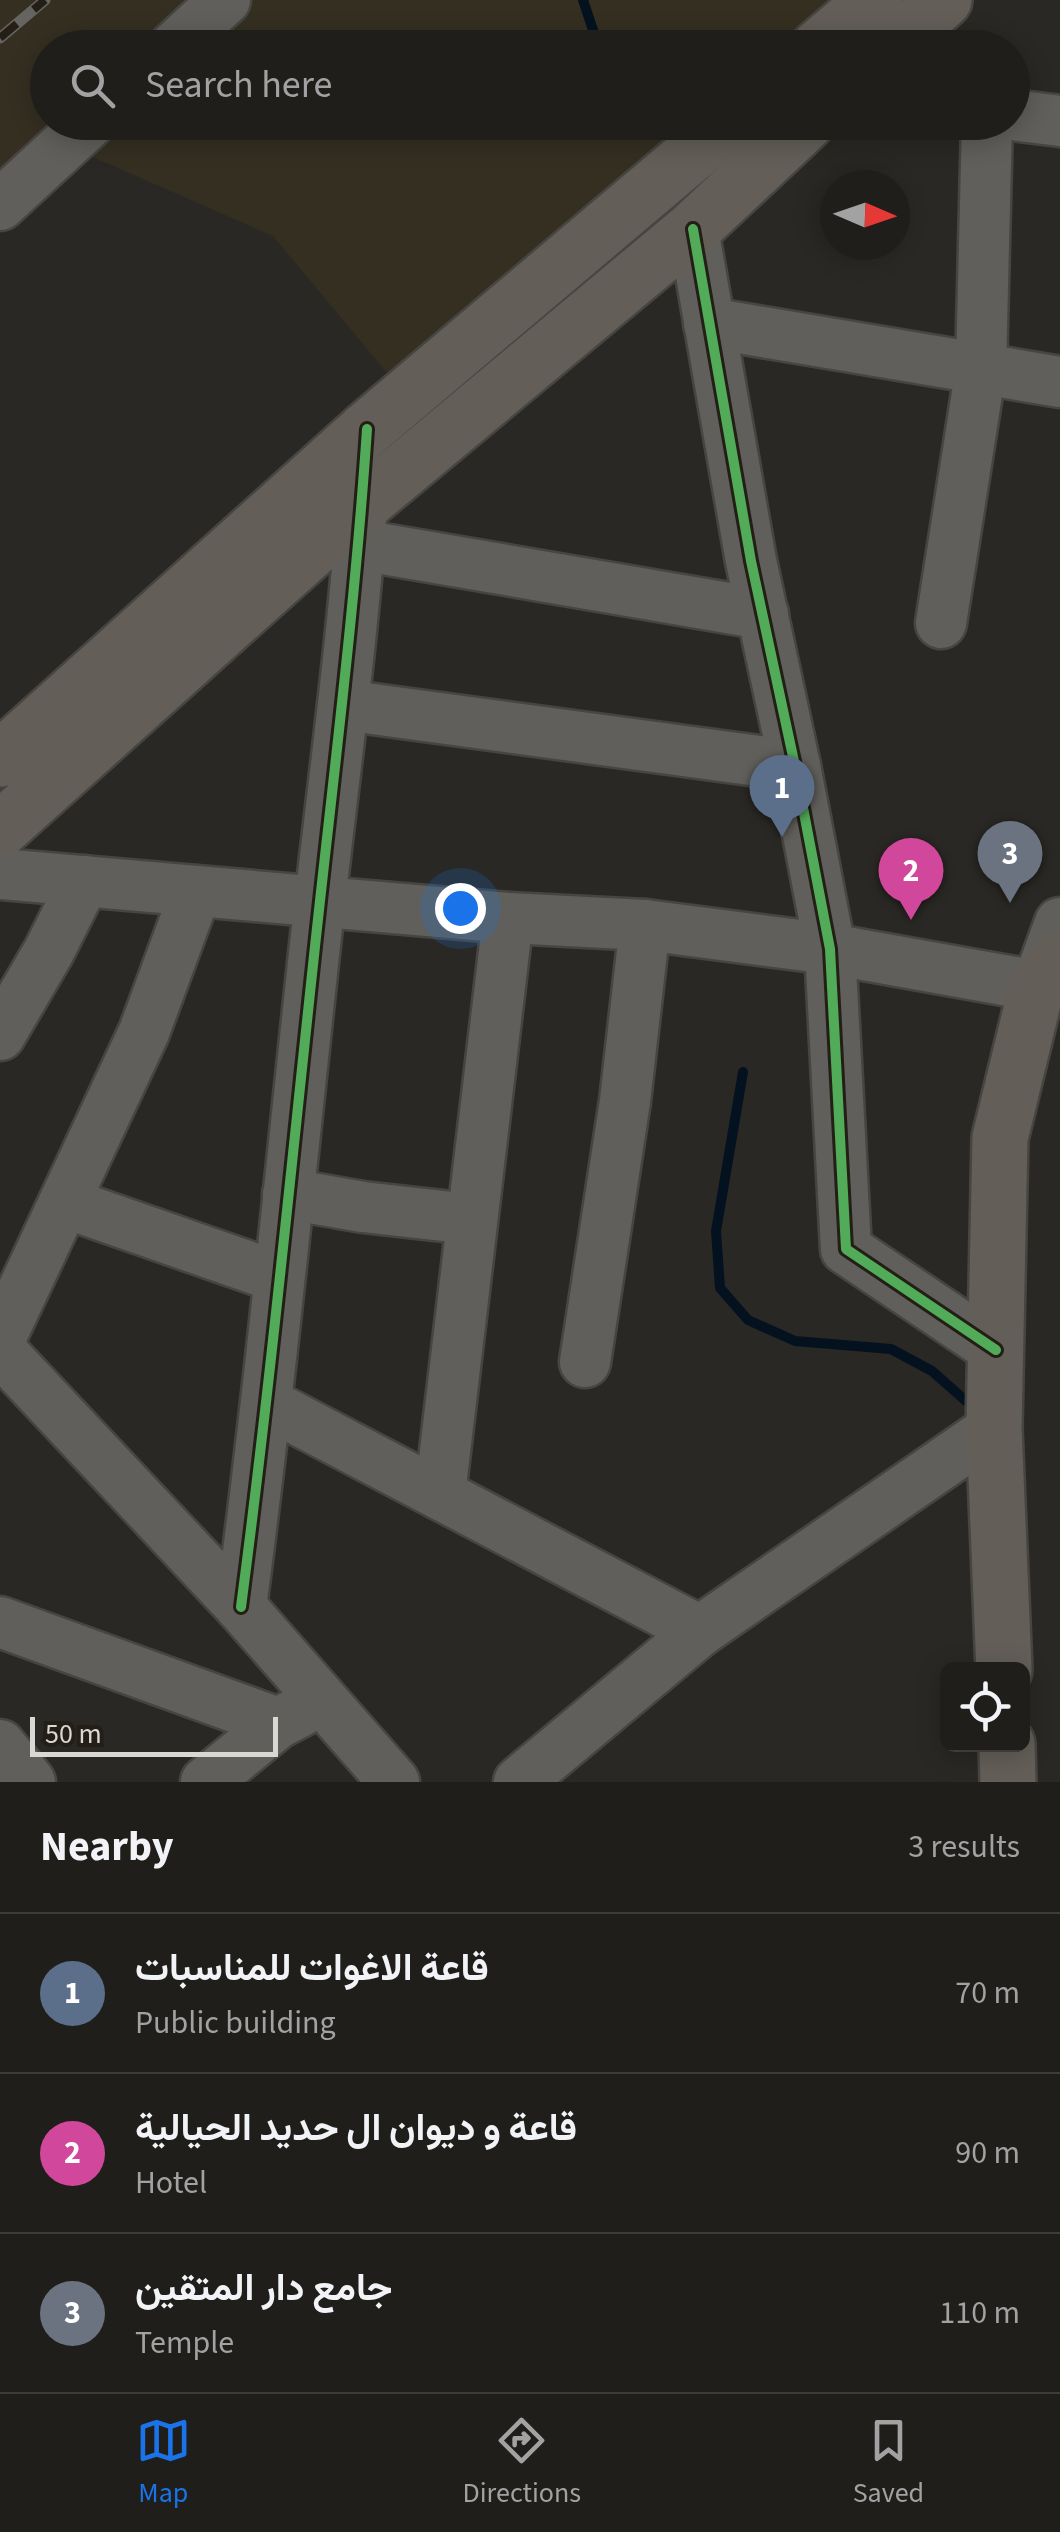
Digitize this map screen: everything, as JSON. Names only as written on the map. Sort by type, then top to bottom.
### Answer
[{"type":"main road","points":[[839,30],[874,0]]},
{"type":"main road","points":[[910,30],[944,0]]},
{"type":"main road","points":[[0,759],[367,429],[709,140]]},
{"type":"main road","points":[[0,830],[361,525],[788,140]]},
{"type":"main road","points":[[1004,1662],[994,1428],[1000,1138],[1049,973]]},
{"type":"main road","points":[[1006,1752],[1008,1782]]},
{"type":"street","points":[[192,30],[225,0]]},
{"type":"street","points":[[1030,117],[1060,121]]},
{"type":"street","points":[[0,205],[70,140]]},
{"type":"street","points":[[941,623],[981,368],[987,140]]},
{"type":"street","points":[[692,229],[762,614],[830,949],[846,1249],[996,1350]]},
{"type":"street","points":[[709,322],[1060,382]]},
{"type":"street","points":[[241,1607],[268,1404],[278,1277],[343,705],[367,429]]},
{"type":"street","points":[[361,525],[762,614]]},
{"type":"street","points":[[343,705],[795,766]]},
{"type":"street","points":[[0,874],[508,918],[644,925],[1049,973],[1060,923]]},
{"type":"street","points":[[0,1034],[49,952],[84,881]]},
{"type":"street","points":[[196,891],[144,1032],[2,1354],[241,1607],[299,1712]]},
{"type":"street","points":[[440,1494],[508,918]]},
{"type":"street","points":[[584,1362],[624,1101],[644,925]]},
{"type":"street","points":[[288,1194],[470,1220]]},
{"type":"street","points":[[66,1203],[278,1277]]},
{"type":"street","points":[[268,1404],[700,1632]]},
{"type":"street","points":[[519,1782],[700,1632],[994,1428]]},
{"type":"street","points":[[0,1622],[299,1712],[394,1782]]},
{"type":"street","points":[[206,1782],[299,1712]]},
{"type":"street","points":[[0,1745],[30,1782]]},
{"type":"shaded area","points":[[0,0],[872,0],[836,30],[30,30],[30,140],[709,140],[407,397],[273,236],[88,155],[0,229]]},
{"type":"waterway","points":[[583,0],[593,30]]},
{"type":"waterway","points":[[743,1072],[716,1231],[720,1288],[748,1320],[795,1341],[891,1349],[932,1371],[966,1401]]},
{"type":"railway","points":[[0,38],[45,0]]},
{"type":"cycle path","points":[[693,229],[751,561],[830,949],[846,1249],[996,1350]]},
{"type":"cycle path","points":[[241,1607],[343,698],[367,429]]},
{"type":"place","name":"قاعة الاغوات للمناسبات","points":[[782,837]]},
{"type":"place","name":"جامع دار المتقين","points":[[1010,903]]},
{"type":"place","name":"قاعة و ديوان ال حديد الحيالية","points":[[911,920]]}]
